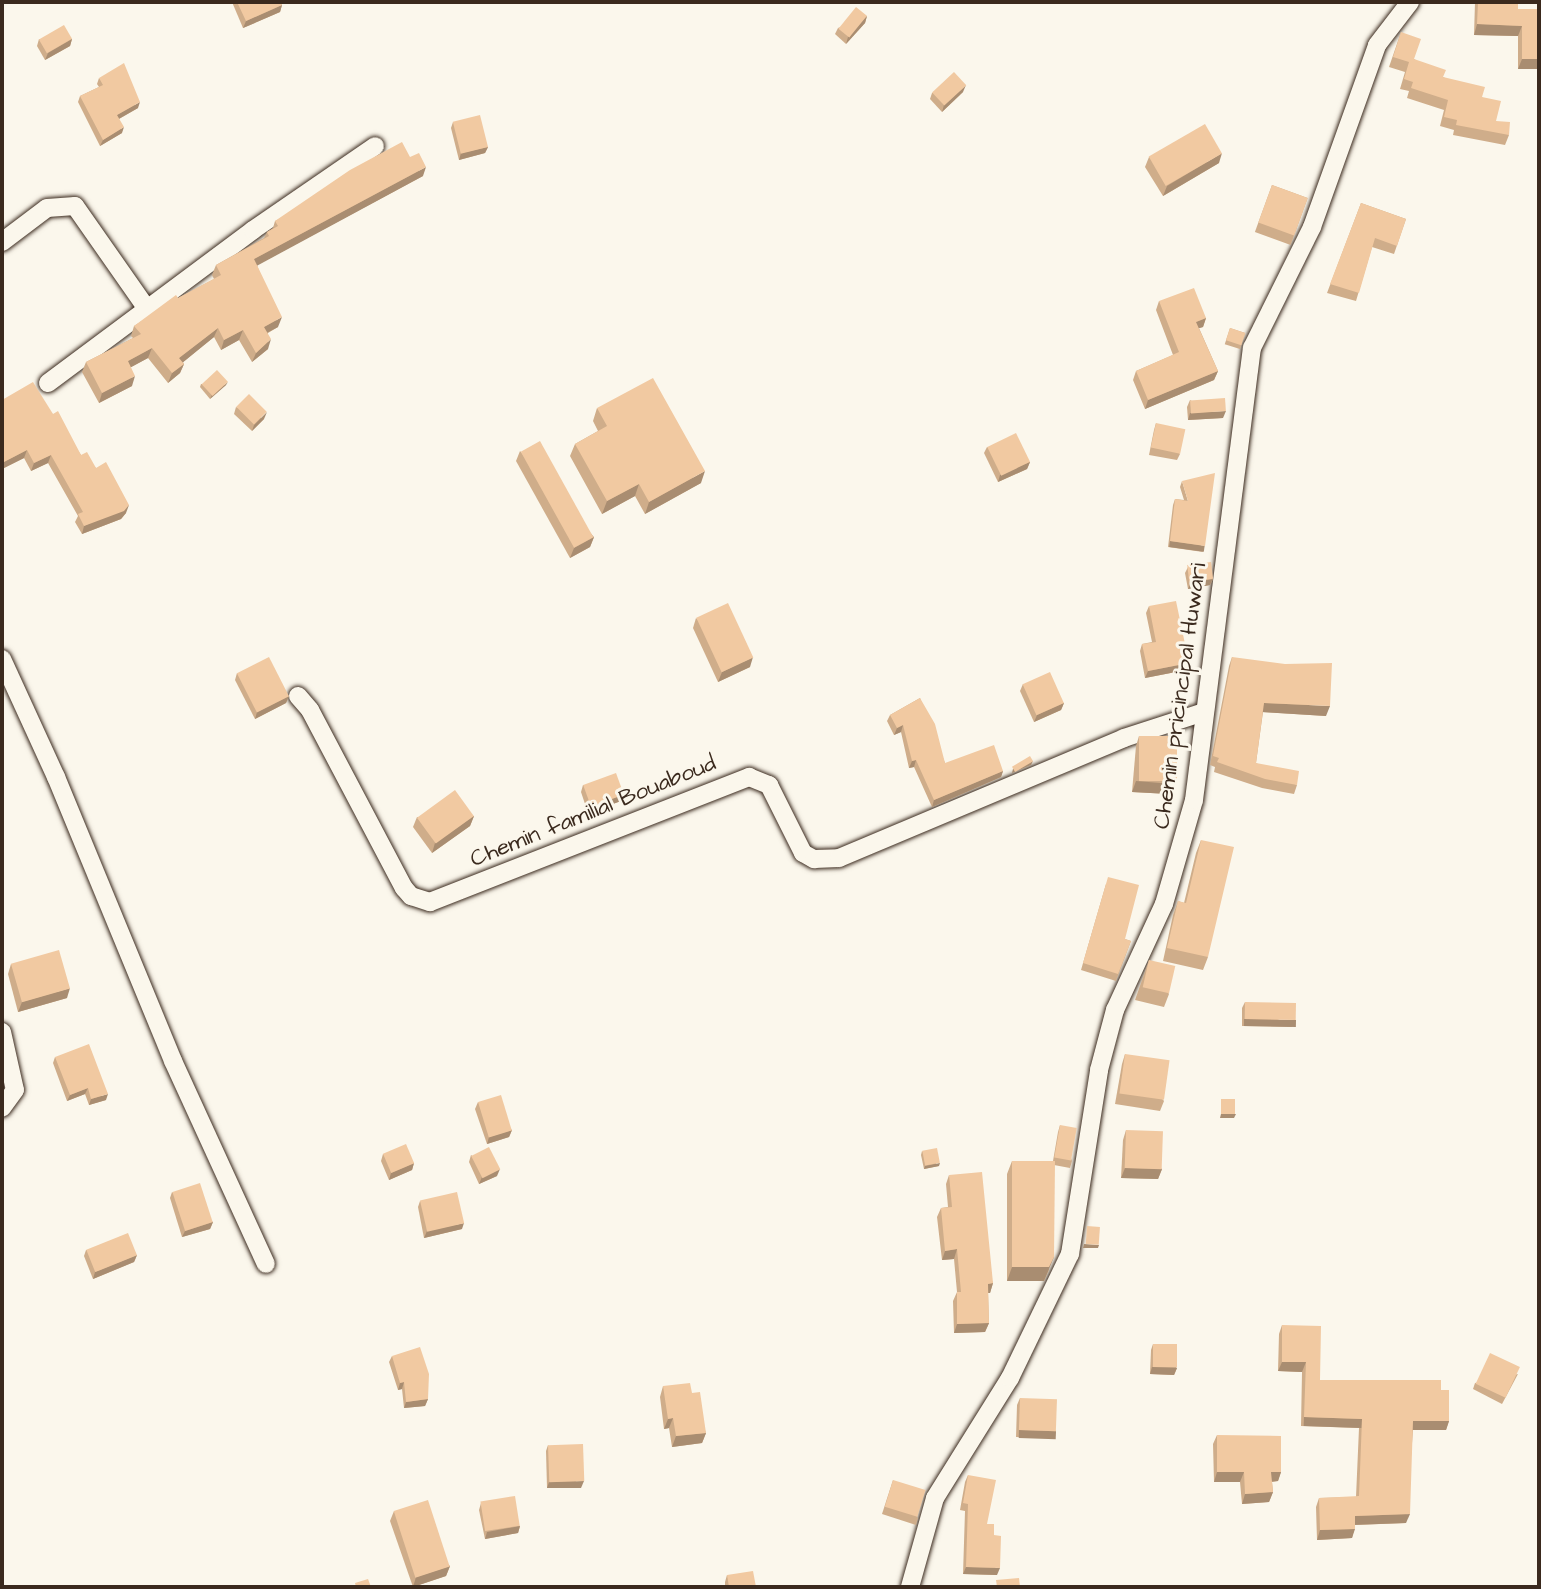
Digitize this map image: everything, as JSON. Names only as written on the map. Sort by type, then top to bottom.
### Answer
[{"type":"street","name":"Chemin pricincipal Huwari","points":[[910,1587],[935,1498],[1010,1378],[1070,1254],[1099,1070],[1115,1010],[1182,854],[1194,800],[1252,348],[1312,227],[1377,45],[1410,2]]},
{"type":"street","points":[[48,383],[375,146]]},
{"type":"street","points":[[2,242],[47,208],[62,203],[75,206],[147,309]]},
{"type":"street","points":[[2,659],[56,777],[173,1061],[266,1264]]},
{"type":"street","name":"Chemin familial Bouaboud","points":[[298,696],[404,888],[411,896],[430,902],[749,776],[769,785],[803,853],[814,859],[839,858],[1124,737],[1204,712]]},
{"type":"street","points":[[2,1032],[15,1090],[2,1108]]},
{"type":"building","points":[[237,2],[281,2],[282,5],[246,21]]},
{"type":"building","points":[[1478,2],[1518,2],[1518,9],[1539,9],[1539,59],[1522,59],[1522,26],[1477,24]]},
{"type":"building","points":[[856,7],[867,16],[849,38],[838,29]]},
{"type":"building","points":[[64,25],[72,39],[47,53],[39,40]]},
{"type":"building","points":[[1401,32],[1421,39],[1414,59],[1446,70],[1443,77],[1485,87],[1482,97],[1501,101],[1496,121],[1510,122],[1509,135],[1456,125],[1457,120],[1444,117],[1448,100],[1411,88],[1413,82],[1404,79],[1409,62],[1393,57]]},
{"type":"building","points":[[124,63],[140,102],[117,115],[124,127],[103,140],[80,96],[103,85],[99,78]]},
{"type":"building","points":[[954,72],[966,85],[944,106],[932,92]]},
{"type":"building","points":[[480,115],[488,147],[461,154],[453,122]]},
{"type":"building","points":[[1205,124],[1222,153],[1166,186],[1149,156]]},
{"type":"building","points":[[402,142],[410,157],[419,153],[426,167],[254,259],[282,317],[264,327],[271,339],[256,353],[243,330],[224,340],[218,328],[179,358],[184,364],[172,373],[152,348],[128,361],[135,376],[102,393],[86,362],[141,334],[134,326],[176,295],[178,298],[221,275],[216,265],[269,236],[267,232],[278,226],[275,221],[350,170]]},
{"type":"building","points":[[1272,185],[1308,198],[1294,236],[1258,223]]},
{"type":"building","points":[[1361,203],[1406,219],[1397,246],[1375,238],[1359,293],[1330,284]]},
{"type":"building","points":[[1194,288],[1206,318],[1196,322],[1218,371],[1148,400],[1136,371],[1179,352],[1159,301]]},
{"type":"building","points":[[1230,328],[1245,333],[1241,345],[1226,340]]},
{"type":"building","points":[[217,370],[228,382],[213,396],[202,384]]},
{"type":"building","points":[[653,378],[705,471],[649,502],[639,484],[607,501],[575,444],[607,426],[597,408]]},
{"type":"building","points":[[33,382],[53,414],[58,411],[81,455],[87,452],[96,468],[106,462],[129,505],[124,511],[84,526],[78,514],[83,512],[51,455],[34,463],[27,450],[2,463],[2,400]]},
{"type":"building","points":[[249,394],[267,412],[254,424],[236,407]]},
{"type":"building","points":[[1225,398],[1226,411],[1191,413],[1190,400]]},
{"type":"building","points":[[1156,423],[1185,429],[1180,454],[1151,447]]},
{"type":"building","points":[[1016,433],[1030,462],[1001,476],[987,447]]},
{"type":"building","points":[[540,441],[593,537],[574,548],[521,452]]},
{"type":"building","points":[[1215,473],[1205,546],[1170,541],[1175,499],[1188,501],[1182,481]]},
{"type":"building","points":[[1211,562],[1213,579],[1189,582],[1187,565]]},
{"type":"building","points":[[1176,601],[1189,663],[1148,671],[1142,644],[1156,642],[1149,606]]},
{"type":"building","points":[[728,603],[753,657],[722,672],[696,618]]},
{"type":"building","points":[[269,657],[289,696],[257,713],[237,673]]},
{"type":"building","points":[[1232,657],[1285,664],[1332,663],[1330,706],[1264,703],[1256,763],[1299,771],[1297,785],[1265,779],[1217,762],[1219,758],[1213,756]]},
{"type":"building","points":[[1050,672],[1064,703],[1036,715],[1023,684]]},
{"type":"building","points":[[920,698],[935,724],[945,763],[994,745],[1003,771],[934,800],[916,760],[912,761],[903,725],[897,728],[890,715]]},
{"type":"building","points":[[1139,736],[1177,736],[1177,781],[1139,781]]},
{"type":"building","points":[[1030,756],[1033,761],[1015,772],[1012,767]]},
{"type":"building","points":[[616,773],[624,795],[591,807],[583,785]]},
{"type":"building","points":[[455,790],[474,816],[436,844],[417,818]]},
{"type":"building","points":[[1201,840],[1234,847],[1208,957],[1167,948],[1178,901],[1186,903]]},
{"type":"building","points":[[1108,877],[1139,885],[1125,939],[1131,941],[1118,974],[1083,963]]},
{"type":"building","points":[[59,950],[70,988],[22,1002],[11,964]]},
{"type":"building","points":[[1149,960],[1175,966],[1169,993],[1143,987]]},
{"type":"building","points":[[1245,1002],[1296,1003],[1296,1020],[1245,1019]]},
{"type":"building","points":[[89,1044],[108,1094],[91,1099],[88,1088],[70,1095],[55,1057]]},
{"type":"building","points":[[1125,1054],[1170,1060],[1164,1100],[1119,1094]]},
{"type":"building","points":[[501,1095],[512,1130],[489,1137],[478,1102]]},
{"type":"building","points":[[1221,1099],[1235,1099],[1235,1114],[1221,1114]]},
{"type":"building","points":[[1060,1125],[1077,1128],[1071,1160],[1054,1157]]},
{"type":"building","points":[[1126,1130],[1163,1131],[1162,1169],[1125,1168]]},
{"type":"building","points":[[406,1144],[414,1163],[391,1173],[383,1154]]},
{"type":"building","points":[[489,1147],[500,1169],[483,1178],[471,1156]]},
{"type":"building","points":[[937,1148],[940,1163],[925,1166],[922,1151]]},
{"type":"building","points":[[1012,1161],[1055,1161],[1054,1257],[1049,1267],[1012,1267]]},
{"type":"building","points":[[982,1172],[993,1283],[988,1284],[989,1323],[957,1324],[957,1292],[961,1292],[957,1249],[945,1251],[941,1208],[952,1207],[949,1175]]},
{"type":"building","points":[[200,1183],[213,1222],[185,1231],[172,1192]]},
{"type":"building","points":[[457,1192],[464,1223],[427,1232],[420,1201]]},
{"type":"building","points":[[1087,1226],[1100,1227],[1099,1245],[1086,1244]]},
{"type":"building","points":[[128,1233],[137,1255],[95,1272],[86,1250]]},
{"type":"building","points":[[1282,1325],[1321,1326],[1320,1380],[1441,1380],[1441,1390],[1449,1390],[1449,1421],[1413,1421],[1410,1514],[1355,1516],[1355,1529],[1320,1530],[1319,1498],[1359,1496],[1362,1419],[1304,1417],[1306,1362],[1282,1362]]},
{"type":"building","points":[[1153,1344],[1177,1344],[1177,1367],[1153,1367]]},
{"type":"building","points":[[420,1347],[429,1374],[428,1399],[406,1402],[404,1382],[400,1383],[392,1356]]},
{"type":"building","points":[[1490,1353],[1520,1367],[1506,1398],[1476,1384]]},
{"type":"building","points":[[690,1383],[692,1393],[700,1392],[706,1433],[676,1436],[673,1418],[668,1419],[663,1386]]},
{"type":"building","points":[[1020,1398],[1057,1399],[1056,1431],[1019,1430]]},
{"type":"building","points":[[1217,1435],[1281,1436],[1281,1472],[1271,1472],[1273,1492],[1245,1494],[1244,1472],[1217,1472]]},
{"type":"building","points":[[583,1444],[584,1481],[549,1482],[548,1445]]},
{"type":"building","points":[[968,1475],[996,1480],[987,1524],[994,1524],[994,1535],[1001,1536],[1000,1568],[966,1567],[968,1504],[963,1503]]},
{"type":"building","points":[[893,1480],[926,1490],[917,1517],[885,1507]]},
{"type":"building","points":[[515,1496],[520,1526],[485,1531],[480,1501]]},
{"type":"building","points":[[428,1500],[450,1567],[415,1578],[394,1511]]},
{"type":"building","points":[[753,1571],[756,1587],[729,1587],[727,1575]]},
{"type":"building","points":[[1019,1578],[1020,1587],[997,1587],[996,1580]]},
{"type":"building","points":[[368,1579],[371,1587],[356,1587],[355,1583]]}]
